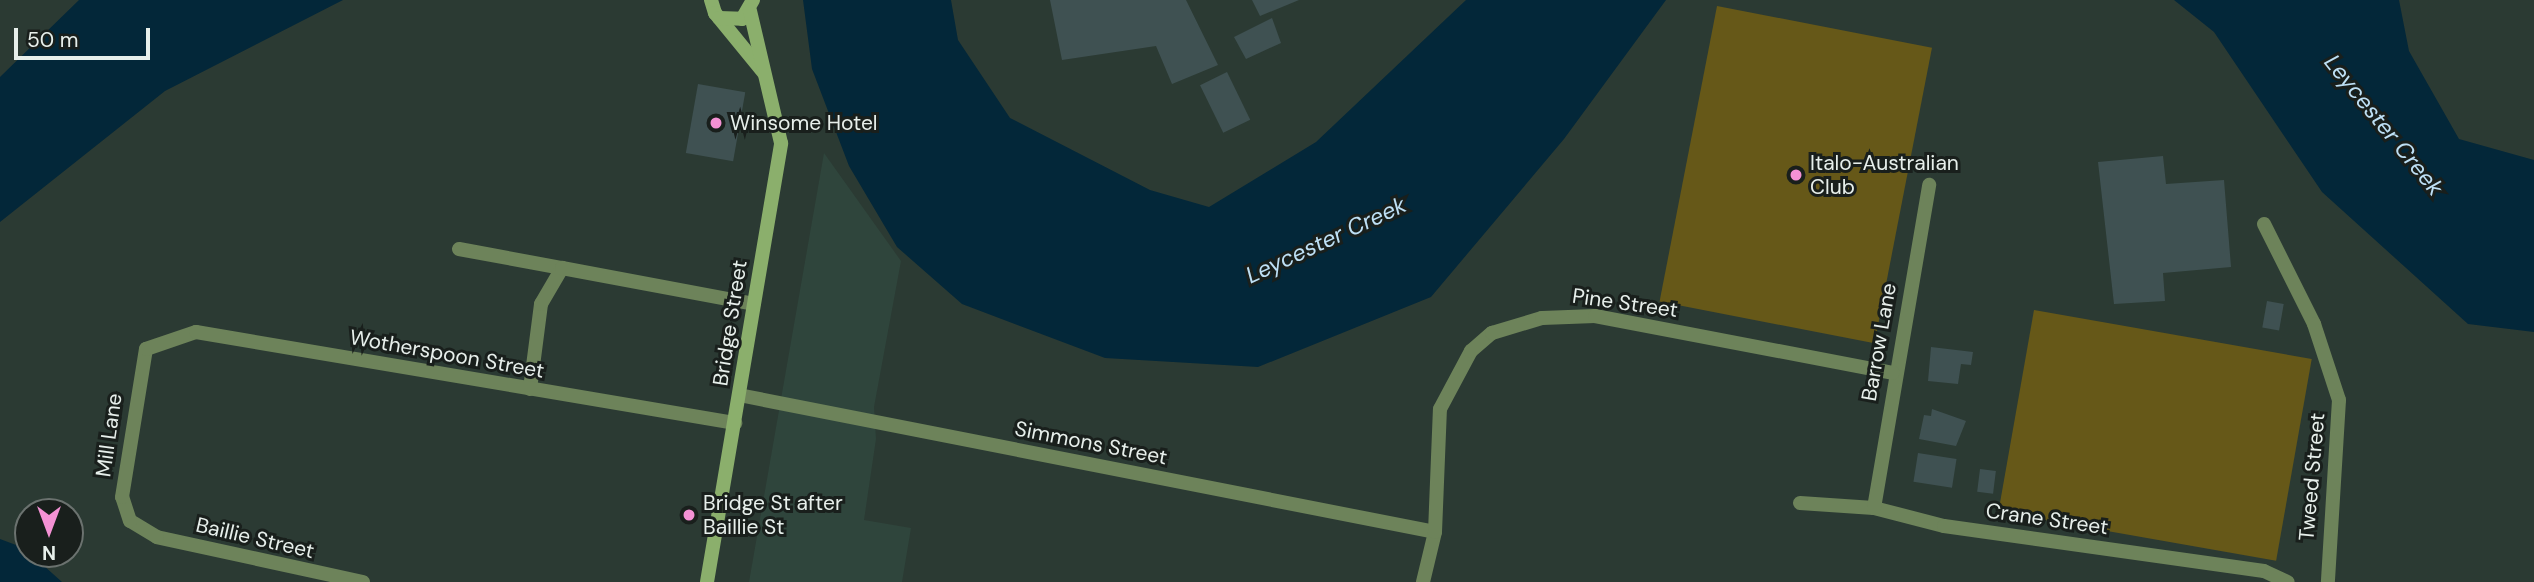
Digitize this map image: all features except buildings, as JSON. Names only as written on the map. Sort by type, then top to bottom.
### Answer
[{"type":"main road","name":"Bridge Street","points":[[711,0],[719,18],[764,73]]},
{"type":"main road","name":"Bridge Street","points":[[707,582],[781,143],[764,73],[752,3]]},
{"type":"main road","points":[[719,18],[737,21],[752,3]]},
{"type":"street","name":"Barrow Lane","points":[[1874,508],[1893,373],[1929,185]]},
{"type":"street","name":"Tweed Street","points":[[2264,224],[2314,324],[2339,400],[2328,582]]},
{"type":"street","points":[[459,249],[754,304]]},
{"type":"street","points":[[530,389],[541,304],[562,268]]},
{"type":"street","name":"Pine Street","points":[[1423,582],[1434,532],[1440,409],[1448,387],[1471,351],[1523,321],[1595,316],[1893,373]]},
{"type":"street","name":"Wotherspoon Street","points":[[153,344],[196,332],[735,423]]},
{"type":"street","name":"Mill Lane","points":[[139,531],[122,497],[138,376],[153,344]]},
{"type":"street","name":"Simmons Street","points":[[739,395],[1434,532]]},
{"type":"street","name":"Crane Street","points":[[1800,503],[1874,508],[1944,526],[2264,572],[2287,582]]},
{"type":"street","name":"Baillie Street","points":[[139,531],[363,582]]},
{"type":"shaded area","name":"Italo-Australian Club","points":[[1717,6],[1932,48],[1875,343],[1660,301]]},
{"type":"shaded area","points":[[824,153],[901,261],[874,407],[876,439],[864,520],[911,528],[902,582],[749,582]]},
{"type":"shaded area","points":[[2034,310],[2312,359],[2276,561],[1998,512]]},
{"type":"water","points":[[79,0],[343,0],[165,91],[0,222],[0,77]]},
{"type":"water","name":"Leycester Creek","points":[[803,0],[951,0],[958,40],[1010,118],[1150,190],[1209,207],[1316,142],[1466,0],[1666,0],[1564,139],[1431,297],[1258,367],[1105,358],[962,304],[897,247],[849,166],[812,69]]},
{"type":"water","name":"Leycester Creek","points":[[2174,0],[2399,0],[2409,51],[2459,139],[2534,160],[2534,332],[2468,324],[2322,192],[2214,32]]},
{"type":"water","points":[[0,539],[14,544],[14,568],[46,568],[62,582],[0,582]]},
{"type":"place","name":"Winsome Hotel","points":[[716,123]]},
{"type":"place","name":"Italo-Australian Club","points":[[1796,175]]},
{"type":"place","name":"Bridge St after Baillie St","points":[[689,515]]}]
